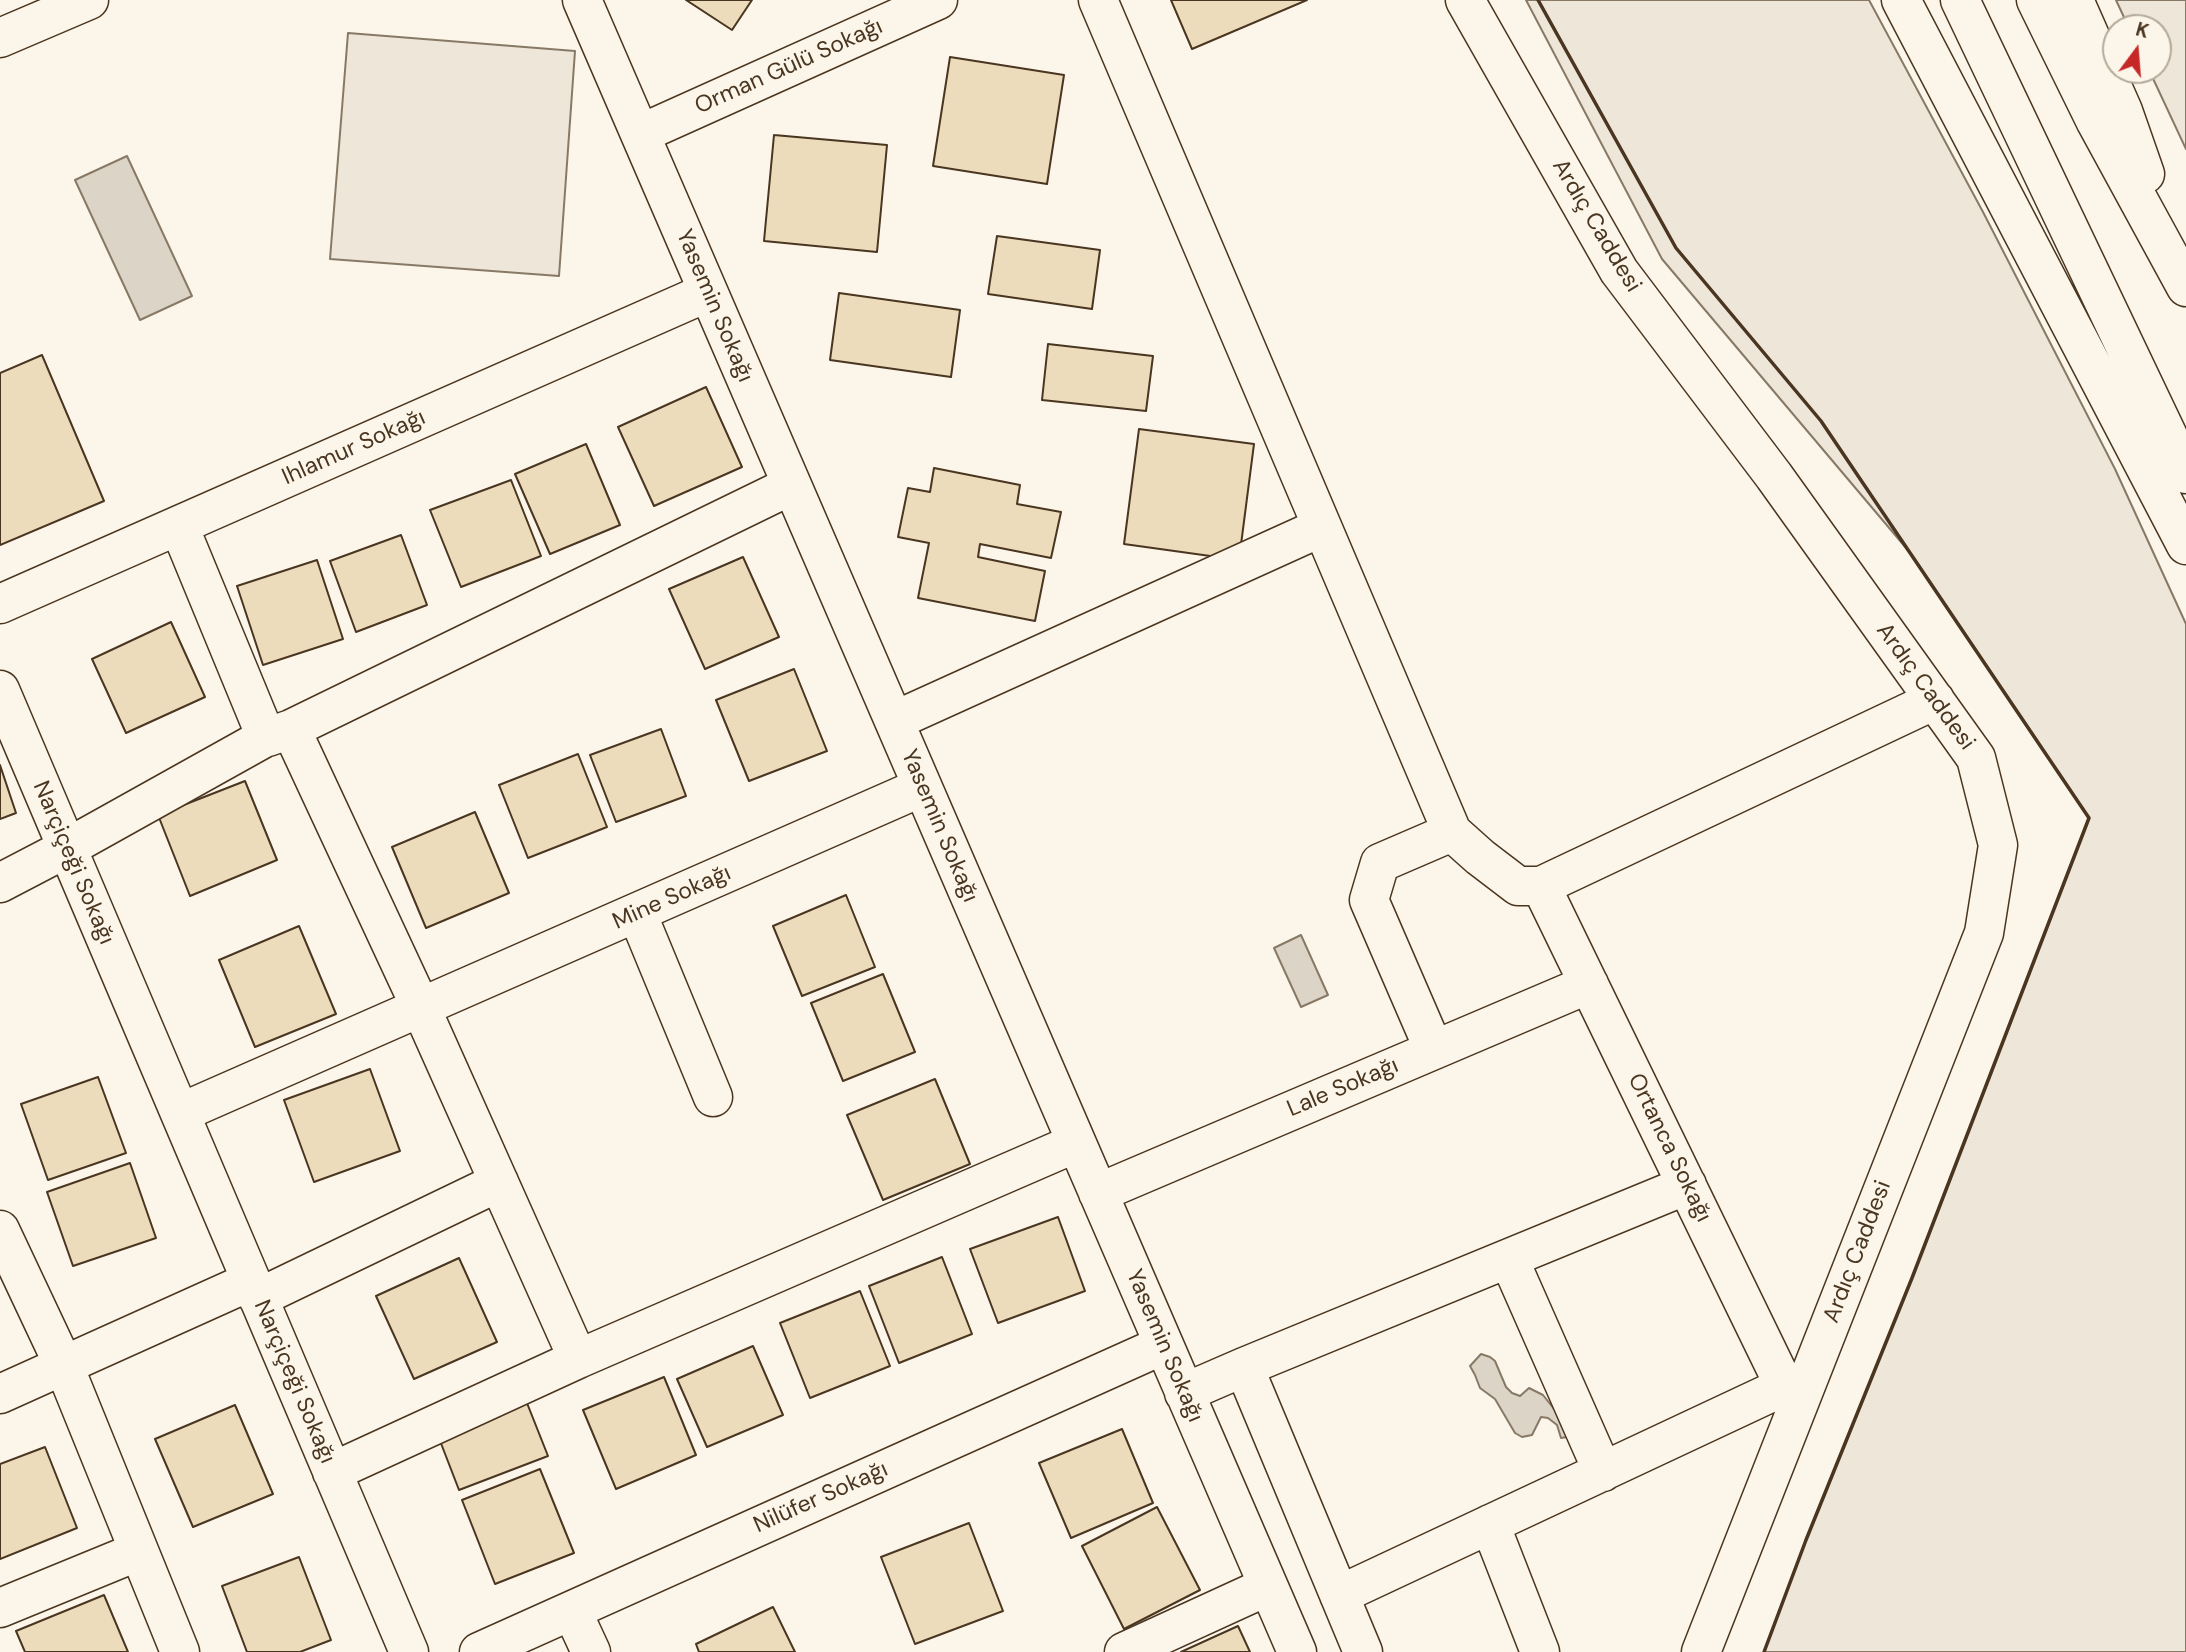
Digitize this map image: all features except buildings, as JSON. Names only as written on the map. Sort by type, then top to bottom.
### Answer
[{"type":"main road","points":[[0,38],[89,0]]},
{"type":"main road","name":"Yasemin Sokağı","points":[[582,0],[1297,1652]]},
{"type":"main road","name":"Orman Gülü Sokağı","points":[[640,134],[938,0]]},
{"type":"main road","points":[[1098,0],[1452,832],[1480,857],[1518,886],[1541,886],[1935,700]]},
{"type":"main road","name":"Ardıç Caddesi","points":[[1465,0],[1619,271],[1774,476],[1976,758],[1998,845],[1984,933],[1791,1398],[1701,1652]]},
{"type":"main road","points":[[1901,0],[2186,545]]},
{"type":"main road","points":[[1961,0],[2186,474]]},
{"type":"main road","points":[[2036,0],[2096,122],[2186,287]]},
{"type":"main road","points":[[2074,0],[2123,111],[2186,277]]},
{"type":"main road","name":"Ihlamur Sokağı","points":[[0,604],[708,292]]},
{"type":"main road","points":[[0,883],[278,733],[792,485]]},
{"type":"main road","points":[[178,526],[278,733],[421,1008],[578,1359]]},
{"type":"main road","points":[[894,721],[1322,527]]},
{"type":"main road","name":"Narçiçeği Sokağı","points":[[0,690],[408,1652]]},
{"type":"main road","name":"Mine Sokağı","points":[[421,1008],[922,787]]},
{"type":"main road","points":[[1434,1050],[1369,900],[1380,863],[1452,832]]},
{"type":"main road","name":"Ortanca Sokağı","points":[[1541,886],[1791,1398]]},
{"type":"main road","points":[[637,913],[713,1097]]},
{"type":"main road","name":"Lale Sokağı","points":[[1098,1193],[1589,984]]},
{"type":"main road","points":[[180,1113],[421,1008]]},
{"type":"main road","points":[[332,1472],[578,1359],[1076,1143]]},
{"type":"main road","points":[[0,1394],[255,1289],[499,1182]]},
{"type":"main road","points":[[1184,1393],[1686,1185]]},
{"type":"main road","points":[[0,1230],[64,1366],[180,1652]]},
{"type":"main road","points":[[1509,1259],[1602,1472]]},
{"type":"main road","name":"Nilüfer Sokağı","points":[[479,1652],[1163,1345]]},
{"type":"main road","points":[[1244,1367],[1363,1652]]},
{"type":"main road","points":[[1339,1595],[1602,1472],[1791,1398]]},
{"type":"main road","points":[[1490,1524],[1540,1652]]},
{"type":"main road","points":[[0,1608],[139,1551]]},
{"type":"main road","points":[[1124,1652],[1268,1587]]},
{"type":"main road","points":[[572,1611],[591,1652]]},
{"type":"shaded area","points":[[1526,0],[1869,0],[1983,212],[2115,469],[2186,624],[2186,1652],[1764,1652],[1806,1540],[1912,1278],[2089,818],[1912,555],[1662,259]]},
{"type":"shaded area","points":[[2116,0],[2186,0],[2186,149],[2156,84],[2172,84],[2172,14],[2122,14]]},
{"type":"shaded area","points":[[348,33],[575,51],[559,276],[330,259]]},
{"type":"shaded area","points":[[127,156],[192,296],[140,320],[75,180]]},
{"type":"shaded area","points":[[1301,935],[1328,995],[1301,1007],[1274,948]]},
{"type":"shaded area","points":[[1481,1354],[1495,1361],[1506,1387],[1512,1393],[1520,1396],[1529,1388],[1543,1395],[1558,1414],[1567,1437],[1561,1438],[1557,1425],[1548,1418],[1541,1417],[1532,1435],[1522,1437],[1515,1433],[1495,1399],[1480,1388],[1470,1366]]},
{"type":"wall","points":[[1538,0],[1676,248],[1821,421],[2089,818],[1912,1278],[1806,1540],[1764,1652]]}]
